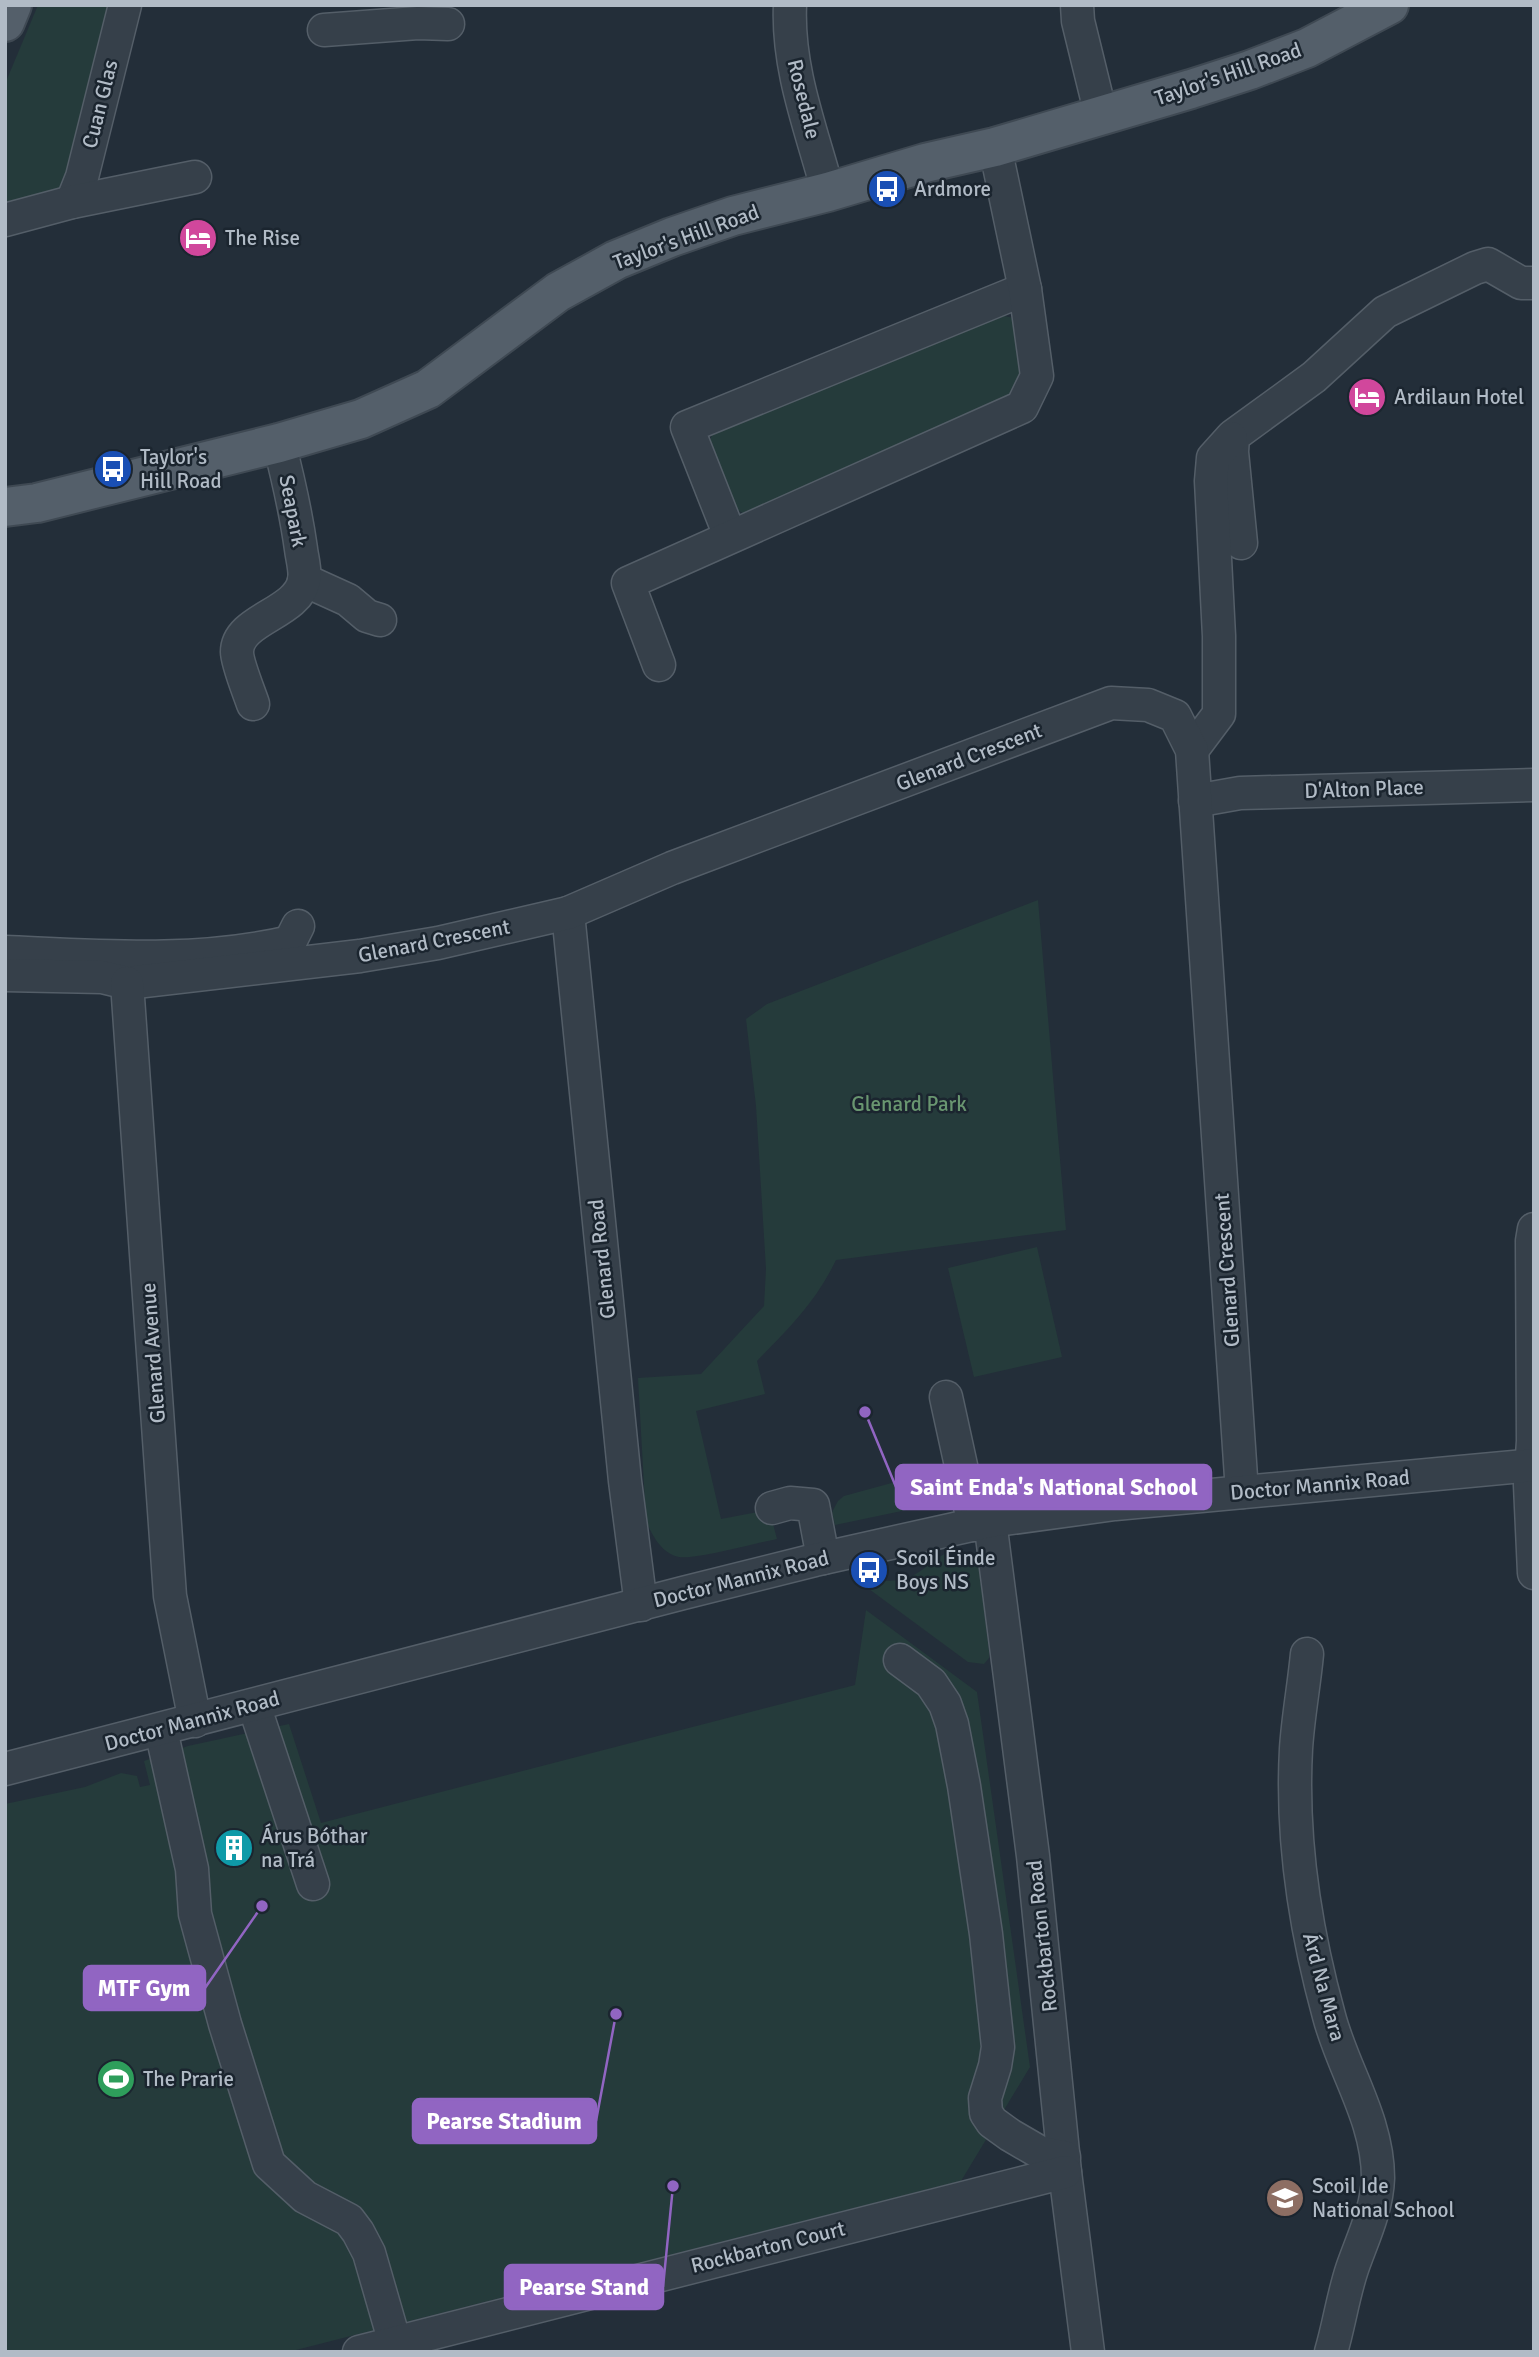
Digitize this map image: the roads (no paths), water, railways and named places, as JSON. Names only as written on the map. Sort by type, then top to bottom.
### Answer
[{"type":"main road","points":[[5,22],[12,5]]},
{"type":"main road","name":"Taylor's Hill Road","points":[[5,508],[37,503],[279,443],[361,419],[428,389],[558,292],[616,260],[733,216],[828,192],[925,163],[995,147],[1250,70],[1307,48],[1389,5]]},
{"type":"street","name":"Cuan Glas","points":[[72,202],[82,177],[125,5]]},
{"type":"street","name":"Rosedale","points":[[790,5],[790,44],[794,65],[808,126],[828,192]]},
{"type":"street","points":[[1077,5],[1078,21],[1101,116]]},
{"type":"street","points":[[324,30],[428,18]]},
{"type":"street","points":[[659,665],[628,583],[1022,407],[1037,376],[1025,289],[995,147]]},
{"type":"street","points":[[5,220],[72,202],[195,177]]},
{"type":"street","points":[[1192,750],[1219,714],[1219,636],[1211,481],[1213,458],[1233,436],[1314,377],[1385,312],[1488,264],[1521,283],[1534,283]]},
{"type":"street","points":[[730,536],[687,427],[1025,289]]},
{"type":"street","points":[[1233,436],[1231,452],[1241,543]]},
{"type":"street","name":"Seapark","points":[[279,443],[291,492],[304,580]]},
{"type":"street","points":[[253,704],[237,653],[240,639],[251,627],[298,594],[304,580],[348,600],[367,616],[380,620]]},
{"type":"street","name":"Glenard Crescent","points":[[5,975],[102,977],[127,983],[360,956],[438,943],[568,913],[672,868],[1111,704],[1148,705],[1175,716],[1192,750],[1242,1492]]},
{"type":"street","name":"D'Alton Place","points":[[1195,801],[1240,793],[1534,785]]},
{"type":"street","name":"Glenard Road","points":[[568,913],[640,1605]]},
{"type":"street","points":[[5,952],[118,957],[262,949],[290,942],[298,926]]},
{"type":"street","name":"Glenard Avenue","points":[[127,983],[170,1596],[195,1721]]},
{"type":"street","points":[[1534,1229],[1534,1573]]},
{"type":"street","name":"Rockbarton Road","points":[[946,1397],[982,1523],[1034,1856],[1064,2164],[1088,2352]]},
{"type":"street","name":"Doctor Mannix Road","points":[[5,1769],[823,1558],[982,1523],[1115,1503],[1532,1466]]},
{"type":"street","points":[[772,1508],[790,1503],[813,1505],[823,1558]]},
{"type":"street","name":"Árd Na Mara","points":[[1307,1654],[1296,1749],[1298,1870],[1316,1968],[1331,2027],[1362,2101],[1376,2152],[1378,2179],[1372,2213],[1351,2272],[1331,2352]]},
{"type":"street","points":[[900,1660],[931,1683],[938,1692],[952,1724],[962,1773],[986,1934],[998,2047],[985,2098],[986,2113],[992,2122],[1010,2135],[1064,2164]]},
{"type":"street","points":[[254,1705],[313,1884]]},
{"type":"street","points":[[161,1730],[192,1870],[195,1914],[225,2024],[269,2164],[305,2197],[349,2220],[358,2232],[369,2253],[394,2343]]},
{"type":"street","name":"Rockbarton Court","points":[[359,2352],[394,2343],[433,2342],[1064,2164]]},
{"type":"place","name":"Ardmore","points":[[887,189]]},
{"type":"place","name":"The Rise","points":[[198,238]]},
{"type":"place","name":"Ardilaun Hotel","points":[[1367,397]]},
{"type":"place","name":"Taylor's Hill Road","points":[[113,469]]},
{"type":"place","name":"Saint Enda's National School","points":[[865,1412]]},
{"type":"place","name":"Scoil Éinde Boys NS","points":[[869,1570]]},
{"type":"place","name":"Árus Bóthar na Trá","points":[[234,1848]]},
{"type":"place","name":"MTF Gym","points":[[262,1906]]},
{"type":"place","name":"Pearse Stadium","points":[[616,2014]]},
{"type":"place","name":"The Prarie","points":[[116,2079]]},
{"type":"place","name":"Pearse Stand","points":[[673,2186]]},
{"type":"place","name":"Scoil Ide National School","points":[[1285,2198]]},
{"type":"park label","name":"Glenard Park","points":[[909,1104]]}]
